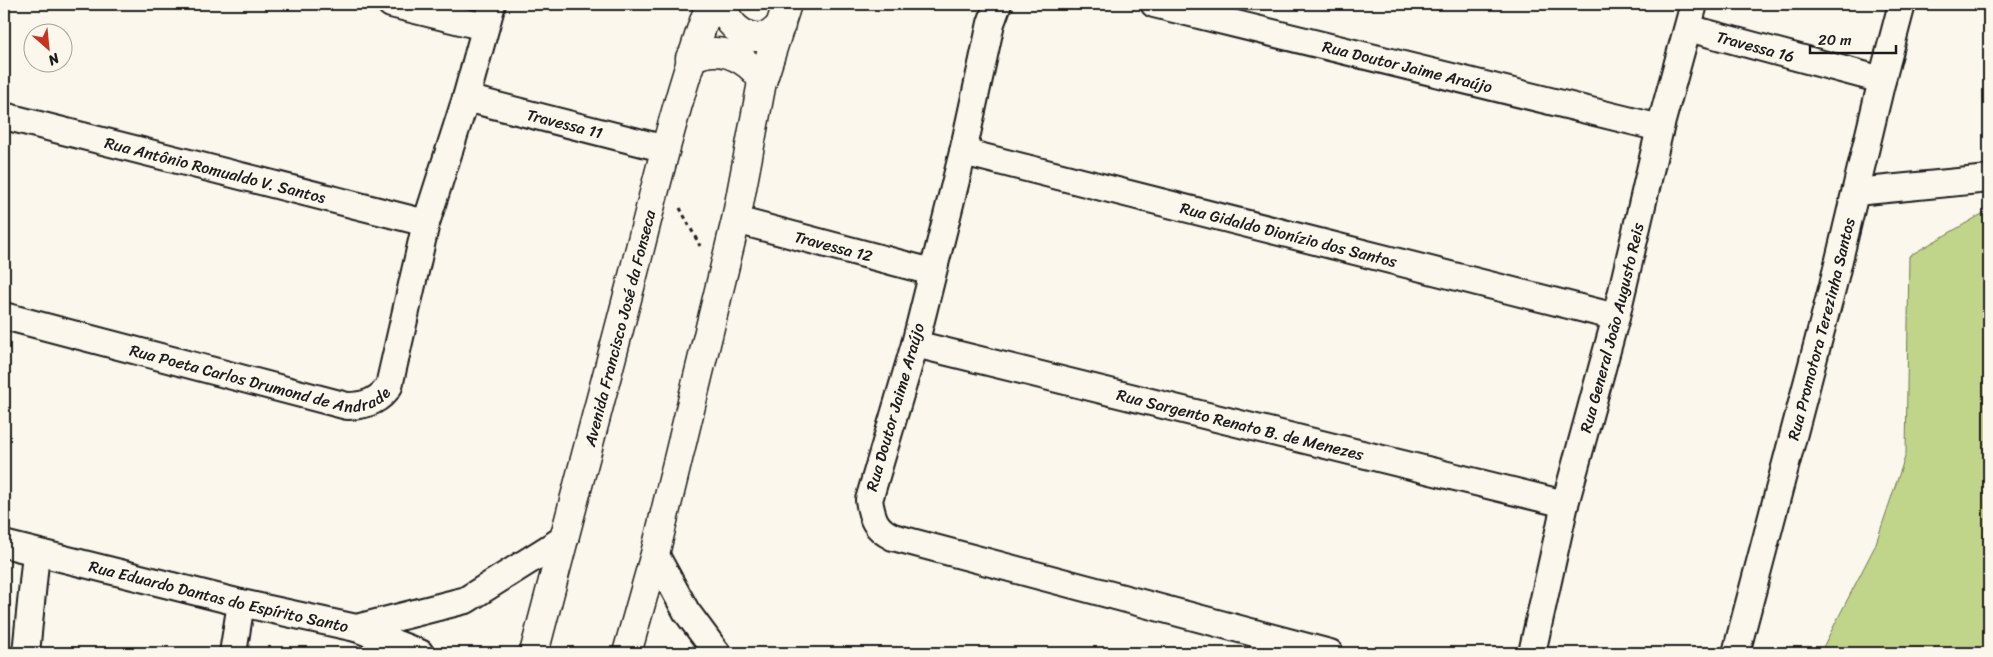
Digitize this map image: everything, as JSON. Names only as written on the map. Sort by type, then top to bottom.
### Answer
[{"type":"main road","name":"Avenida Francisco José da Fonseca","points":[[534,653],[566,538],[690,58],[710,4]]},
{"type":"main road","points":[[722,4],[725,15],[730,22],[735,27],[752,36],[767,36],[784,14]]},
{"type":"main road","points":[[627,653],[655,554],[736,220],[762,82],[784,14]]},
{"type":"main road","points":[[690,58],[713,52],[726,53],[746,63],[759,75],[762,82]]},
{"type":"street","points":[[391,4],[489,15]]},
{"type":"street","name":"Rua Doutor Jaime Araújo","points":[[998,4],[990,23],[963,152],[915,344],[869,500],[872,517],[880,530],[893,538],[1330,653]]},
{"type":"street","name":"Rua Doutor Jaime Araújo","points":[[1154,4],[1660,128]]},
{"type":"street","name":"Rua Promotora Terezinha Santos","points":[[1736,653],[1833,285],[1902,4]]},
{"type":"street","name":"Rua Poeta Carlos Drumond de Andrade","points":[[4,316],[347,406],[360,406],[378,399],[389,386],[426,223],[466,98],[489,15]]},
{"type":"street","name":"Rua General João Augusto Reis","points":[[1532,653],[1565,504],[1616,317],[1660,128],[1691,16]]},
{"type":"street","name":"Travessa 16","points":[[1691,16],[1882,80]]},
{"type":"street","name":"Travessa 11","points":[[466,98],[666,149]]},
{"type":"street","name":"Rua Antônio Romualdo V. Santos","points":[[4,116],[426,223]]},
{"type":"street","name":"Rua Gidaldo Dionízio dos Santos","points":[[963,152],[1616,317]]},
{"type":"street","points":[[1856,192],[1989,179]]},
{"type":"street","name":"Travessa 12","points":[[736,220],[932,272]]},
{"type":"street","name":"Rua Sargento Renato B. de Menezes","points":[[915,344],[1565,504]]},
{"type":"street","name":"Rua Eduardo Dantas do Espírito Santo","points":[[4,544],[241,603],[356,628],[466,600],[566,538]]},
{"type":"street","points":[[26,653],[36,553]]},
{"type":"street","points":[[655,554],[686,611],[717,653]]},
{"type":"street","points":[[233,653],[241,603]]},
{"type":"street","points":[[356,628],[420,653]]},
{"type":"path","points":[[653,196],[678,203],[708,261],[725,265]]},
{"type":"green space","points":[[1989,210],[1989,653],[1820,653],[1875,546],[1906,454],[1909,256]]},
{"type":"building","points":[[4,597],[7,597],[4,622]]}]
